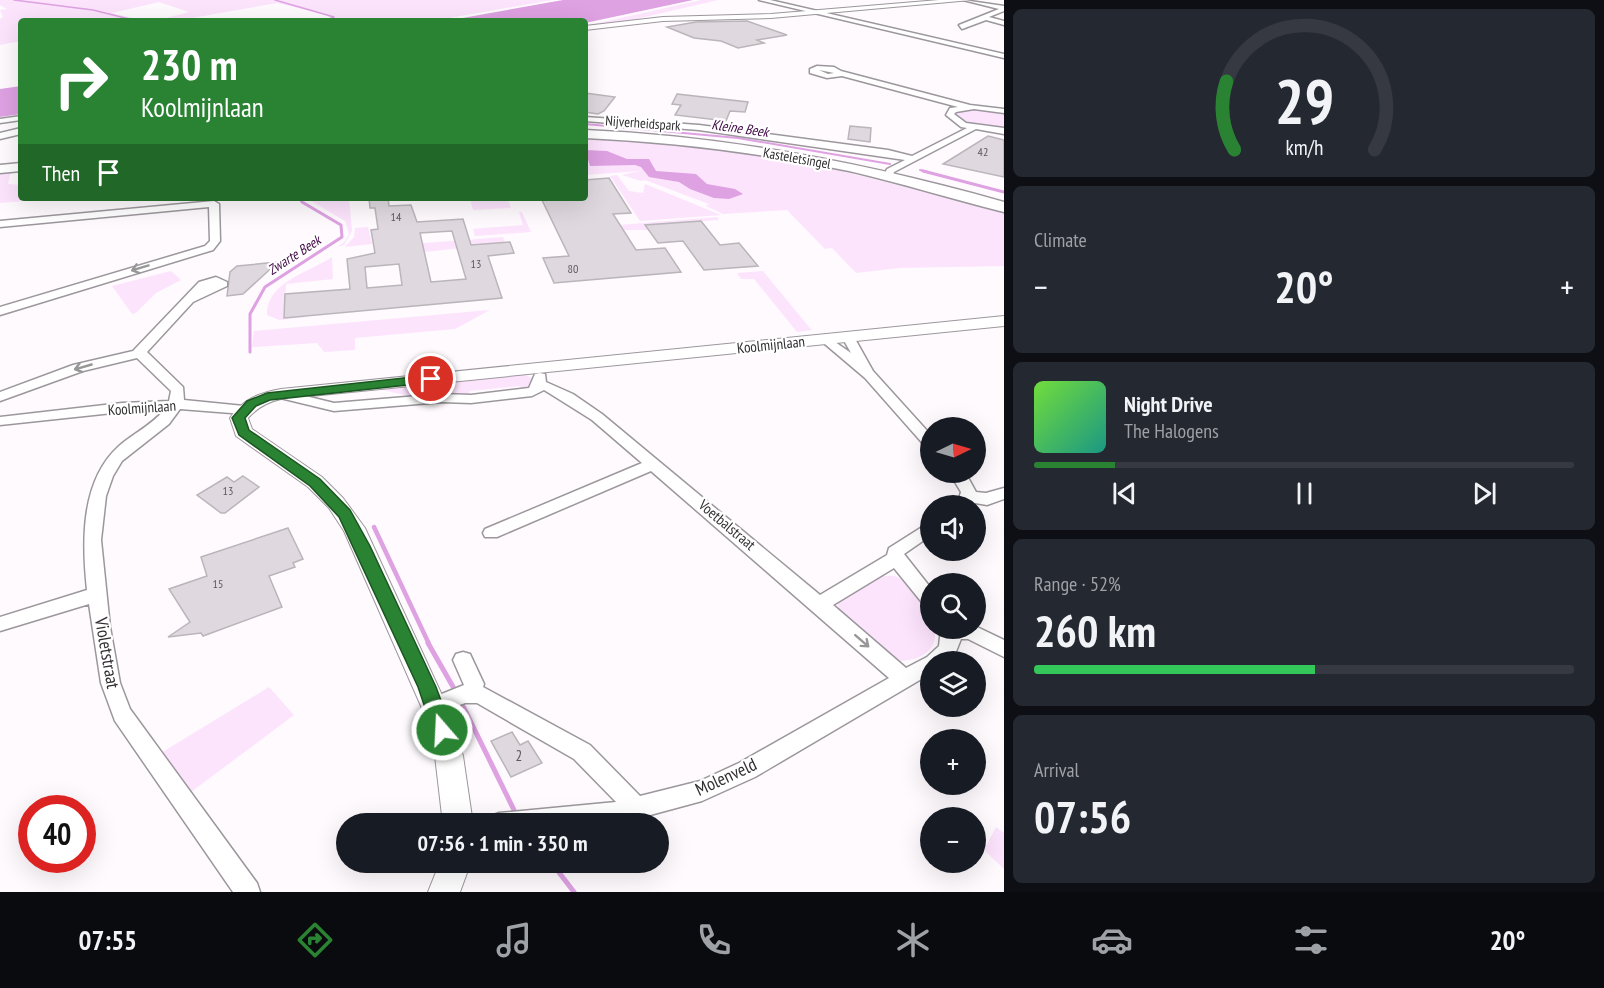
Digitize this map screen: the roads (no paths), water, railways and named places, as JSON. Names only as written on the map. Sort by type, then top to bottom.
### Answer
[{"type":"main road","name":"Kasteletsingel","points":[[588,129],[731,141],[828,157],[1004,200]]},
{"type":"main road","name":"Kasteletsingel","points":[[588,134],[728,147],[894,174],[1004,207]]},
{"type":"main road","points":[[0,167],[18,165]]},
{"type":"street","points":[[762,0],[1003,55]]},
{"type":"street","points":[[588,27],[663,19],[819,12],[967,0],[1004,9]]},
{"type":"street","points":[[964,28],[961,27],[1004,9]]},
{"type":"street","points":[[984,18],[1004,23]]},
{"type":"street","points":[[960,46],[975,40]]},
{"type":"street","points":[[840,73],[968,107],[1004,111]]},
{"type":"street","points":[[968,107],[953,110],[950,115],[959,123],[973,128],[1004,131]]},
{"type":"street","points":[[0,121],[18,118]]},
{"type":"street","name":"Nijverheidspark","points":[[588,119],[716,129],[888,153],[914,159]]},
{"type":"street","points":[[894,174],[914,164],[914,159],[973,128]]},
{"type":"street","points":[[0,136],[18,132]]},
{"type":"street","points":[[0,224],[217,201],[215,241],[209,248],[0,311]]},
{"type":"street","points":[[140,353],[143,343],[189,299]]},
{"type":"street","name":"Koolmijnlaan","points":[[0,421],[176,405],[214,405],[244,410],[260,399],[281,394],[539,376],[825,339],[1004,321]]},
{"type":"street","points":[[848,337],[870,375]]},
{"type":"street","points":[[825,339],[870,375],[920,432]]},
{"type":"street","points":[[0,397],[78,368],[140,353]]},
{"type":"street","points":[[140,353],[178,390],[176,405]]},
{"type":"street","name":"Koolmijnlaan","points":[[281,394],[334,408],[525,394],[538,389],[539,376]]},
{"type":"street","name":"Voetbalstraat","points":[[539,376],[731,527],[904,679]]},
{"type":"street","name":"Violetstraat","points":[[176,405],[160,423],[117,457],[104,483],[94,535],[97,594],[108,675],[122,715],[248,892]]},
{"type":"street","points":[[244,410],[238,418],[243,432],[315,482],[345,514],[363,546],[434,705],[449,756],[457,813]]},
{"type":"street","points":[[491,533],[653,464]]},
{"type":"street","points":[[986,499],[1004,493]]},
{"type":"street","points":[[820,604],[896,558],[898,549],[920,535]]},
{"type":"street","points":[[896,558],[920,588]]},
{"type":"street","points":[[0,624],[97,594]]},
{"type":"street","points":[[985,639],[1004,649]]},
{"type":"street","points":[[463,660],[474,684],[472,694]]},
{"type":"street","name":"Molenveld","points":[[594,813],[637,808],[702,791],[747,770],[920,670]]},
{"type":"street","points":[[434,705],[472,694],[480,695],[582,752],[637,808]]},
{"type":"street","points":[[444,892],[452,873]]},
{"type":"waterway","name":"Zwarte Beek","points":[[14,0],[93,10],[125,18]]},
{"type":"waterway","name":"Kleine Beek","points":[[275,0],[334,17],[332,18]]},
{"type":"waterway","name":"Kleine Beek","points":[[588,124],[738,138],[890,164]]},
{"type":"waterway","name":"Kleine Beek","points":[[920,170],[928,172]]},
{"type":"waterway","name":"Kleine Beek","points":[[923,171],[1004,192]]},
{"type":"waterway","name":"Zwarte Beek","points":[[250,352],[250,314],[265,287],[342,237],[341,225],[302,201]]},
{"type":"waterway","name":"Zwarte Beek","points":[[374,527],[429,644]]},
{"type":"waterway","name":"Zwarte Beek","points":[[428,643],[456,692]]},
{"type":"waterway","name":"Zwarte Beek","points":[[460,700],[514,810]]},
{"type":"waterway","name":"Zwarte Beek","points":[[559,873],[574,892]]}]
